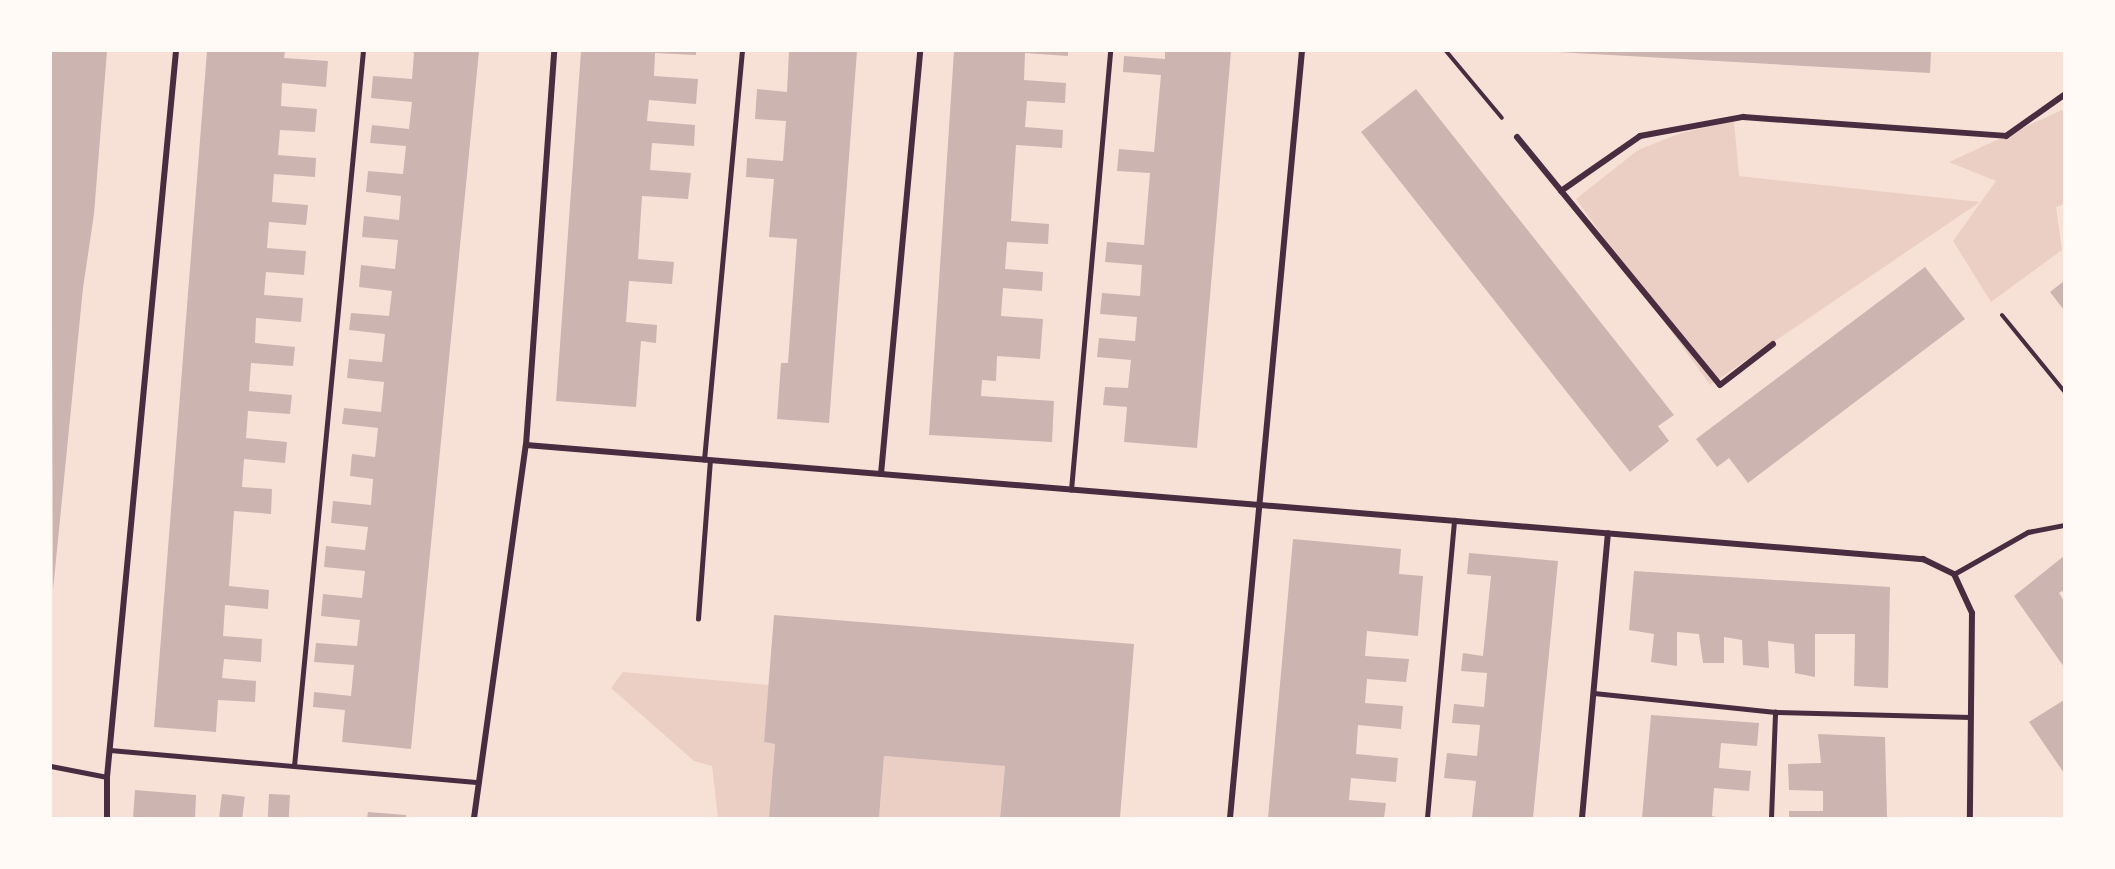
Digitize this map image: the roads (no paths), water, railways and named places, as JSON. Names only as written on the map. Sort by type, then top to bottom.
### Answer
[{"type":"street","points":[[107,818],[107,777],[176,51]]},
{"type":"street","points":[[474,818],[526,445],[554,51]]},
{"type":"street","points":[[881,474],[920,51]]},
{"type":"street","points":[[1230,818],[1257,504],[1302,51]]},
{"type":"street","points":[[1561,191],[1640,136],[1743,117],[2006,136],[2064,95]]},
{"type":"street","points":[[1517,137],[1720,385],[1773,344]]},
{"type":"street","points":[[526,445],[1923,559],[1954,574],[1972,613],[1970,818]]},
{"type":"street","points":[[1582,818],[1608,533]]},
{"type":"lane","points":[[294,766],[363,51]]},
{"type":"lane","points":[[698,619],[707,460],[742,51]]},
{"type":"lane","points":[[1071,490],[1110,51]]},
{"type":"lane","points":[[1426,818],[1454,520]]},
{"type":"lane","points":[[1954,574],[2028,532],[2064,525]]},
{"type":"lane","points":[[1594,693],[1775,712],[1970,717]]},
{"type":"lane","points":[[1771,818],[1775,712]]},
{"type":"lane","points":[[110,750],[479,782]]},
{"type":"lane","points":[[51,766],[107,777]]}]
